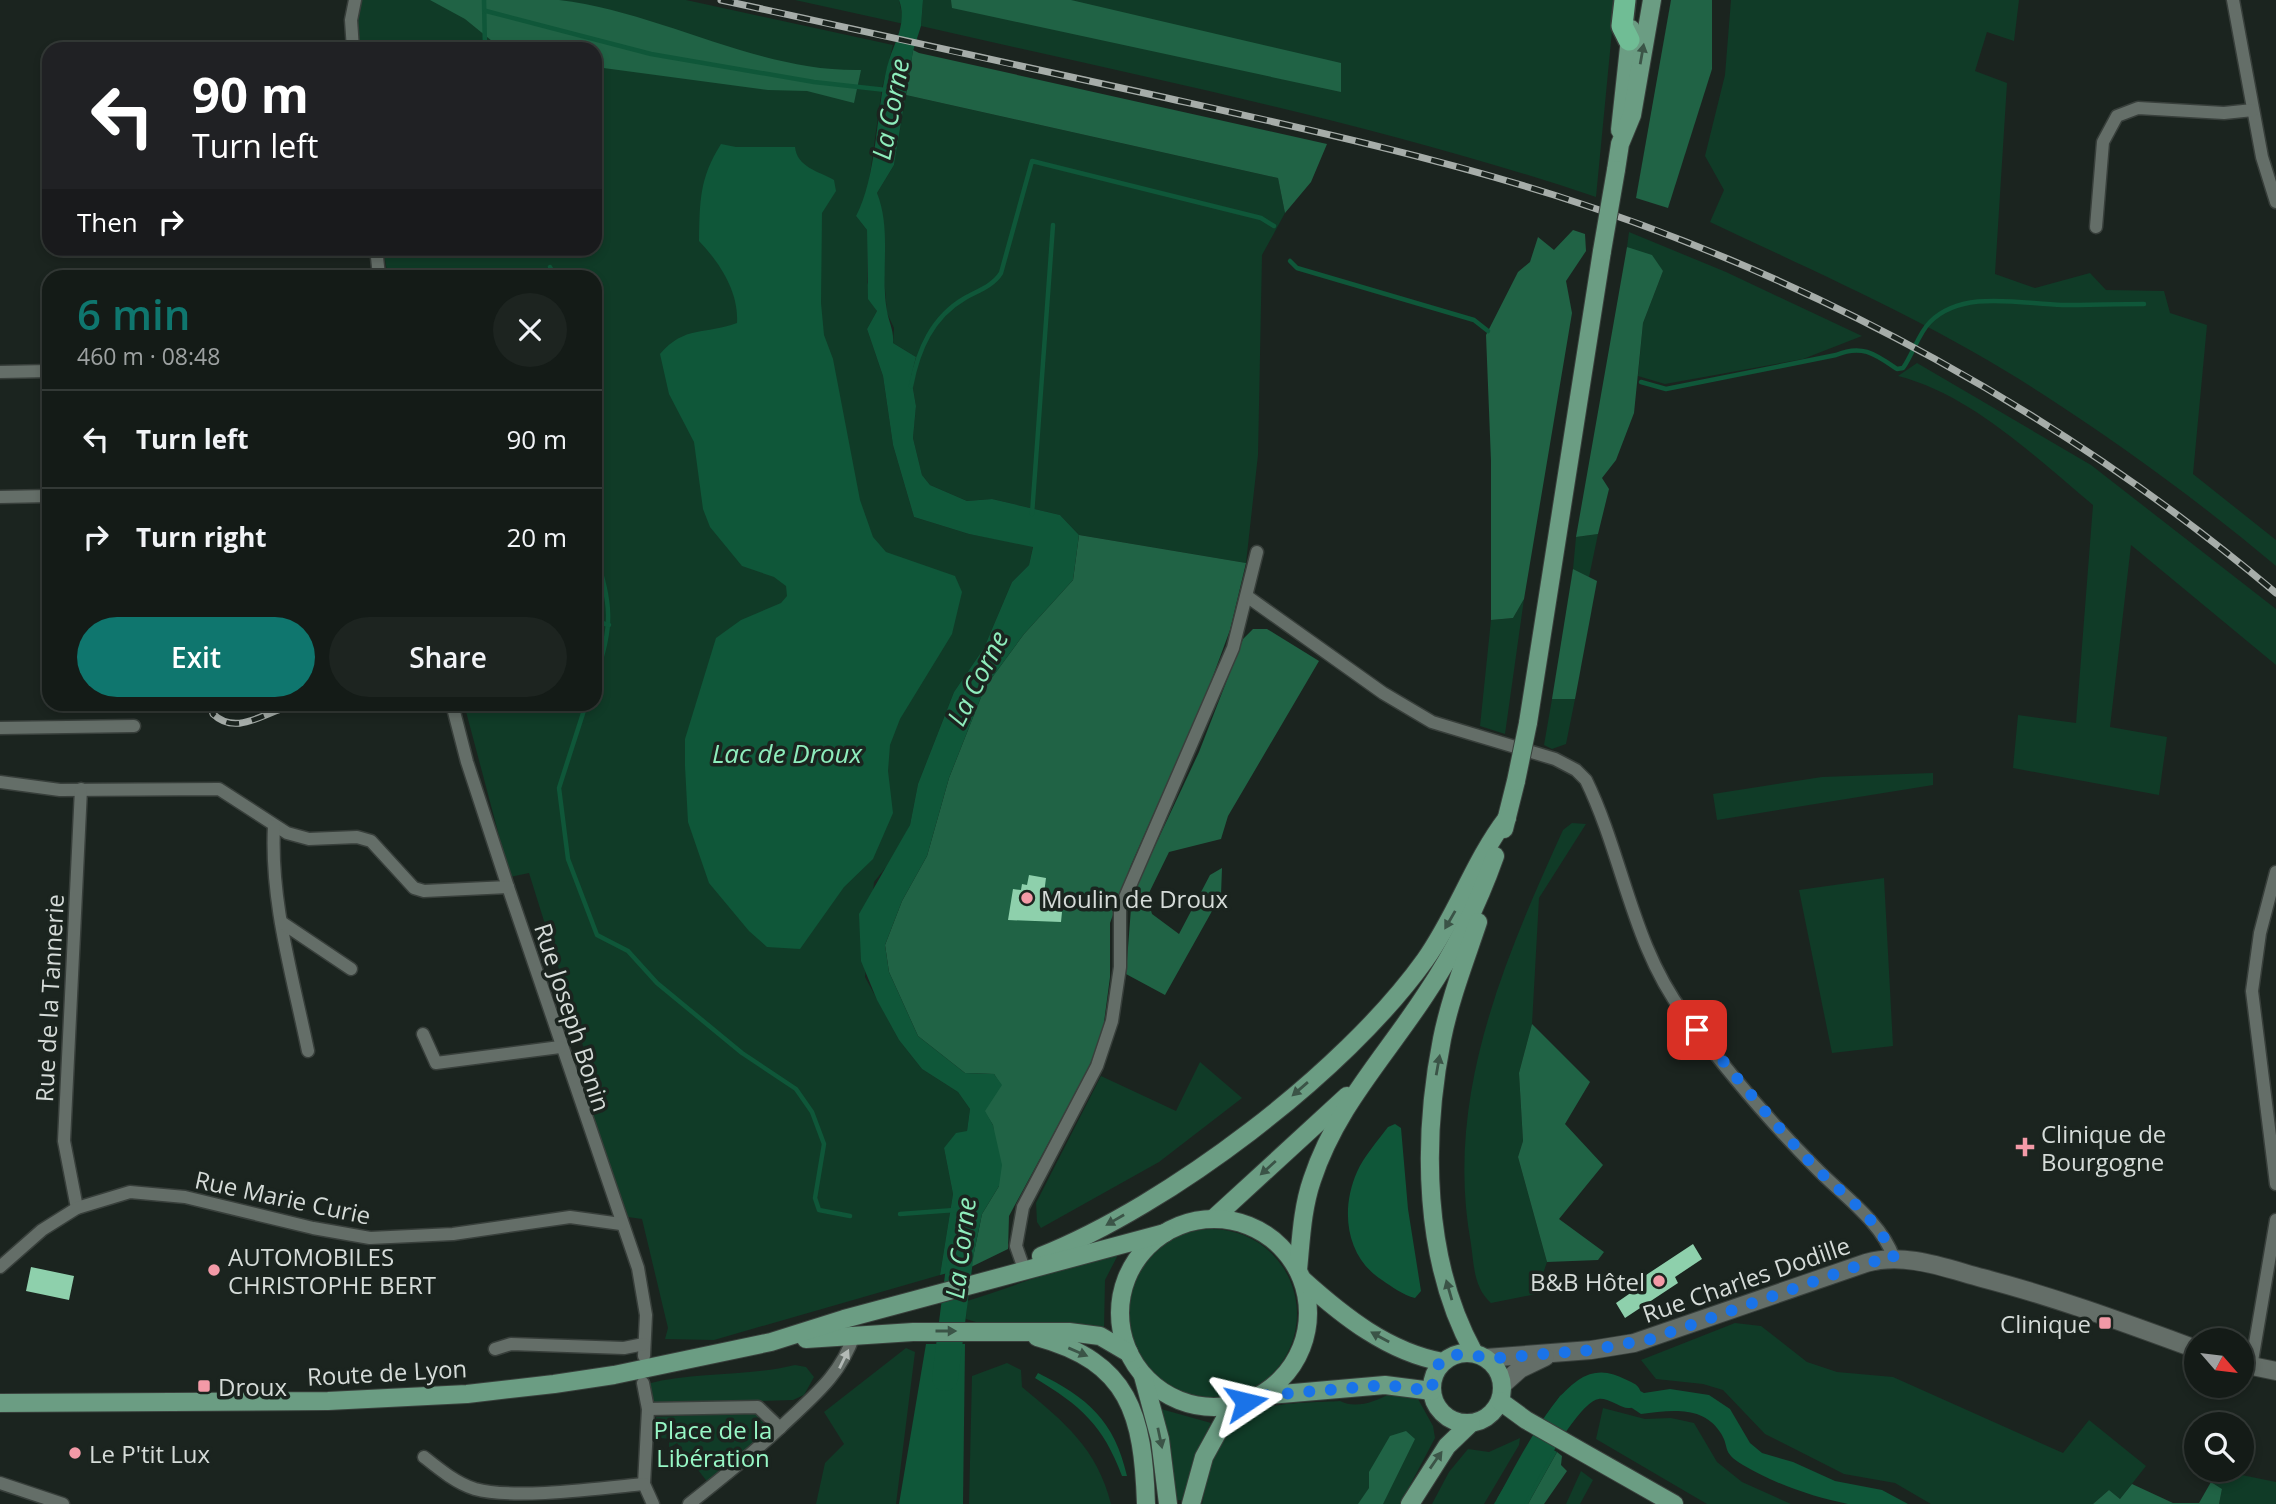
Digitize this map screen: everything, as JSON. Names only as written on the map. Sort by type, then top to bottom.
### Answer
[{"type":"highway","points":[[1625,0],[1622,26],[1629,40]]},
{"type":"main road","points":[[1498,1399],[1497,1369],[1480,1356],[1457,1315],[1440,1255],[1432,1202],[1432,1119],[1442,1038],[1486,897],[1528,723],[1620,144],[1620,114],[1635,0]]},
{"type":"main road","points":[[1620,144],[1632,115],[1652,0]]},
{"type":"main road","points":[[844,1319],[872,1304],[1022,1263],[1105,1226],[1171,1186],[1261,1122],[1329,1064],[1423,962],[1451,919],[1494,835],[1507,818]]},
{"type":"main road","points":[[1259,1396],[1289,1371],[1299,1355],[1309,1317],[1300,1274],[1304,1207],[1310,1183],[1327,1141],[1356,1089],[1403,1027],[1447,960],[1494,859]]},
{"type":"main road","points":[[1213,1219],[1313,1124],[1356,1089]]},
{"type":"main road","points":[[1168,1504],[1160,1439],[1142,1373],[1129,1353],[1123,1335],[1122,1296],[1137,1260],[1165,1233],[1180,1225],[1213,1219],[1233,1220],[1272,1238],[1300,1274],[1351,1321],[1411,1354],[1443,1362]]},
{"type":"main road","name":"Route de Lyon","points":[[0,1402],[328,1401],[467,1394],[614,1375],[771,1342],[844,1319],[1165,1233]]},
{"type":"main road","name":"Rue Charles Dodille","points":[[1480,1356],[1611,1348],[1651,1339],[1866,1263],[1894,1258],[1944,1267],[2066,1300],[2184,1344]]},
{"type":"main road","points":[[1013,1331],[1089,1356],[1106,1368],[1120,1386],[1140,1443],[1146,1504]]},
{"type":"main road","name":"Route de Lyon","points":[[771,1342],[913,1332],[1013,1331],[1087,1334],[1113,1342],[1129,1353]]},
{"type":"main road","name":"Rue Charles Dodille","points":[[1498,1399],[1520,1369],[1551,1353]]},
{"type":"main road","points":[[1471,1423],[1461,1423],[1444,1415],[1432,1391],[1432,1381],[1443,1362],[1452,1356],[1480,1356]]},
{"type":"main road","points":[[2254,1367],[2276,1371]]},
{"type":"main road","points":[[1142,1373],[1173,1398],[1212,1407],[1232,1406],[1259,1396],[1385,1385],[1432,1391]]},
{"type":"main road","points":[[1498,1399],[1528,1421],[1674,1504]]},
{"type":"main road","points":[[1410,1504],[1447,1446],[1498,1399]]},
{"type":"main road","points":[[1191,1504],[1208,1447],[1232,1406]]},
{"type":"street","points":[[353,42],[351,20],[355,0]]},
{"type":"street","points":[[2233,0],[2253,110],[2276,202]]},
{"type":"street","points":[[2096,227],[2103,142],[2117,116],[2138,108],[2224,113],[2253,110]]},
{"type":"street","points":[[0,372],[42,370]]},
{"type":"street","points":[[0,497],[42,496]]},
{"type":"street","points":[[1022,1263],[1016,1246],[1023,1207],[1091,1078],[1112,1021],[1120,967],[1120,909],[1145,845],[1233,648],[1248,597],[1257,552]]},
{"type":"street","points":[[1248,597],[1384,693],[1432,722],[1555,759],[1581,775],[1593,794],[1637,920],[1665,986],[1772,1121],[1815,1168],[1853,1201],[1882,1236],[1894,1258]]},
{"type":"street","name":"Rue Joseph Bonin","points":[[454,711],[467,762],[560,1047],[644,1290],[644,1350],[512,1343],[495,1349]]},
{"type":"street","points":[[0,728],[134,726]]},
{"type":"street","points":[[0,782],[60,790],[219,789],[274,826],[309,839],[357,837],[372,841],[414,888],[424,891],[508,887]]},
{"type":"street","name":"Rue de la Tannerie","points":[[77,1208],[64,1141],[80,789]]},
{"type":"street","points":[[274,826],[272,859],[281,922],[308,1051]]},
{"type":"street","points":[[2276,872],[2260,933],[2252,991],[2276,1184]]},
{"type":"street","points":[[281,922],[351,969]]},
{"type":"street","points":[[423,1034],[436,1063],[560,1047]]},
{"type":"street","name":"Rue Marie Curie","points":[[0,1267],[42,1230],[77,1208],[130,1192],[155,1193],[239,1208],[338,1234],[394,1239],[453,1234],[570,1217],[621,1224]]},
{"type":"street","points":[[2254,1328],[2276,1220]]},
{"type":"street","points":[[689,1504],[766,1443],[830,1382],[845,1359],[854,1335]]},
{"type":"street","points":[[643,1382],[648,1409],[644,1484],[653,1504]]},
{"type":"street","points":[[648,1409],[758,1407],[780,1428]]},
{"type":"street","points":[[424,1457],[445,1474],[475,1489],[520,1492],[644,1484]]},
{"type":"street","points":[[0,1483],[63,1504]]},
{"type":"green space","points":[[359,0],[686,0],[893,45],[882,88],[867,196],[856,216],[867,230],[867,282],[877,311],[867,329],[883,376],[893,445],[914,517],[969,534],[1033,546],[1029,565],[1012,582],[984,648],[954,692],[918,784],[910,825],[895,856],[874,882],[865,977],[899,1040],[922,1069],[958,1092],[970,1109],[967,1131],[944,1148],[953,1194],[940,1275],[714,1340],[665,1339],[668,1328],[642,1219],[628,1217],[582,1086],[593,1078],[529,873],[510,877],[466,711],[602,711],[602,270],[387,270],[384,256],[602,256],[602,42],[356,42],[355,23]]},
{"type":"green space","points":[[795,0],[899,0],[904,24]]},
{"type":"green space","points":[[923,0],[1615,0],[1596,197],[1430,146],[1345,124],[921,26]]},
{"type":"green space","points":[[1731,0],[2019,0],[2014,41],[1987,32],[1975,71],[2007,83],[1995,274],[2035,288],[2090,273],[2106,290],[2164,291],[2170,313],[2207,325],[2193,474],[2276,540],[2276,566],[2132,454],[2002,368],[1879,302],[1710,222],[1724,190],[1705,156],[1725,75]]},
{"type":"green space","points":[[906,95],[1278,178],[1285,213],[1262,255],[1258,455],[1246,563],[1079,535],[1060,515],[992,499],[967,501],[930,485],[922,475],[913,438],[916,406],[911,377],[916,357],[893,343],[894,328],[887,313],[877,193],[894,165]]},
{"type":"green space","points":[[1629,232],[1726,272],[1862,336],[1803,359],[1665,384],[1638,376],[1643,323],[1663,271],[1627,247]]},
{"type":"green space","points":[[1917,363],[2091,465],[2276,609],[2276,665],[2131,545],[2110,727],[2167,737],[2159,795],[2013,768],[2018,715],[2076,723],[2093,505],[2025,448],[1977,413],[1952,397],[1898,376]]},
{"type":"green space","points":[[1598,534],[1589,577],[1573,569],[1576,537]]},
{"type":"green space","points":[[1524,599],[1505,734],[1480,726],[1491,620],[1513,618]]},
{"type":"green space","points":[[1552,699],[1575,699],[1566,744],[1552,749],[1544,745]]},
{"type":"green space","points":[[1933,773],[1933,785],[1717,820],[1713,794],[1822,777]]},
{"type":"green space","points":[[1572,823],[1586,824],[1539,898],[1532,1024],[1519,1073],[1523,1141],[1518,1157],[1547,1262],[1536,1294],[1491,1303],[1481,1291],[1476,1276],[1465,1190],[1466,1136],[1473,1083],[1485,1031],[1520,929],[1563,830]]},
{"type":"green space","points":[[1884,878],[1893,1046],[1832,1053],[1799,890]]},
{"type":"green space","points":[[1200,1062],[1242,1098],[1159,1162],[1041,1228],[1037,1222],[1036,1203],[1101,1076],[1176,1111]]},
{"type":"green space","points":[[1212,1229],[1244,1236],[1259,1243],[1272,1254],[1283,1267],[1290,1282],[1297,1314],[1290,1346],[1283,1361],[1272,1374],[1259,1385],[1244,1392],[1212,1399],[1180,1392],[1165,1385],[1152,1374],[1141,1361],[1134,1346],[1127,1314],[1134,1282],[1141,1267],[1152,1254],[1165,1243],[1180,1236]]},
{"type":"green space","points":[[1120,1251],[1105,1280],[1104,1329],[1084,1325],[979,1323],[966,1319],[967,1301]]},
{"type":"green space","points":[[1735,1323],[1761,1326],[1807,1362],[1837,1372],[1893,1377],[2063,1453],[2089,1420],[2146,1466],[2120,1499],[2109,1490],[2093,1504],[1931,1504],[1895,1483],[1844,1474],[1765,1434],[1723,1390],[1703,1384],[1656,1379],[1641,1360]]},
{"type":"green space","points":[[906,1348],[915,1352],[896,1504],[816,1504],[825,1463],[844,1444],[824,1412]]},
{"type":"green space","points":[[1007,1363],[1021,1370],[1022,1387],[1052,1412],[1088,1452],[1105,1484],[1111,1504],[969,1504],[972,1376]]},
{"type":"green space","points":[[795,1365],[806,1367],[814,1377],[804,1395],[793,1400],[652,1405],[647,1384],[684,1377]]},
{"type":"green space","points":[[1389,1394],[1418,1399],[1433,1426],[1435,1438],[1400,1504],[1202,1504],[1221,1440],[1226,1430],[1242,1415],[1284,1404],[1340,1401],[1365,1404]]},
{"type":"green space","points":[[1603,1408],[1645,1419],[1671,1418],[1694,1423],[1717,1462],[1742,1482],[1791,1504],[1707,1504],[1596,1439]]},
{"type":"green space","points":[[1161,1409],[1211,1423],[1200,1445],[1184,1500],[1176,1500],[1172,1456]]},
{"type":"green space","name":"Place de la Libération","points":[[760,1412],[770,1425],[770,1435],[709,1484],[677,1443],[669,1448],[669,1439],[653,1437],[656,1417]]},
{"type":"green space","points":[[1520,1438],[1519,1445],[1484,1504],[1432,1504],[1449,1472],[1468,1449],[1489,1452]]},
{"type":"green space","points":[[1581,1471],[1593,1480],[1580,1504],[1566,1504]]},
{"type":"green space","points":[[2254,1478],[2276,1482],[2276,1504],[2219,1504],[2222,1489],[2211,1482],[2254,1482]]},
{"type":"shaded area","points":[[430,0],[559,0],[635,16],[784,62],[861,70],[854,103],[807,91],[768,90],[602,68],[602,42],[492,42],[465,19]]},
{"type":"shaded area","points":[[951,0],[1071,0],[1341,63],[1341,92],[952,8]]},
{"type":"shaded area","points":[[1671,0],[1712,0],[1712,69],[1668,208],[1636,198]]},
{"type":"shaded area","points":[[913,50],[1327,144],[1311,182],[1285,213],[1278,178],[906,95]]},
{"type":"shaded area","points":[[1573,230],[1585,234],[1586,251],[1566,281],[1572,313],[1524,599],[1513,618],[1491,620],[1491,461],[1486,335],[1518,272],[1530,262],[1538,237],[1554,250]]},
{"type":"shaded area","points":[[1627,247],[1652,255],[1663,271],[1643,323],[1634,413],[1616,460],[1602,478],[1609,489],[1598,534],[1576,537]]},
{"type":"shaded area","points":[[1079,535],[1246,563],[1230,630],[1206,695],[1131,865],[1110,923],[1110,977],[1103,1030],[1088,1070],[1009,1216],[1008,1249],[971,1267],[982,1214],[999,1186],[993,1125],[984,1111],[1001,1085],[994,1074],[965,1073],[918,1036],[889,972],[885,945],[902,901],[927,856],[949,778],[985,687],[1024,634],[1073,580]]},
{"type":"shaded area","points":[[1573,569],[1597,581],[1575,699],[1552,699]]},
{"type":"shaded area","points":[[1253,629],[1267,629],[1319,661],[1228,816],[1221,839],[1169,852],[1147,897],[1152,914],[1179,934],[1210,875],[1222,868],[1221,895],[1165,995],[1126,974],[1132,895],[1199,752],[1243,639]]},
{"type":"shaded area","points":[[1532,1024],[1590,1082],[1565,1124],[1603,1165],[1559,1219],[1604,1252],[1598,1260],[1547,1262],[1518,1157],[1523,1141],[1519,1073]]},
{"type":"shaded area","points":[[1406,1431],[1415,1439],[1383,1504],[1358,1504],[1369,1488],[1369,1472],[1390,1436]]},
{"type":"shaded area","points":[[1557,1452],[1562,1456],[1561,1465],[1567,1471],[1544,1504],[1528,1504]]},
{"type":"shaded area","points":[[2211,1482],[2222,1489],[2219,1504],[2093,1504],[2109,1490],[2120,1499],[2132,1484],[2173,1503],[2199,1503]]},
{"type":"water","points":[[899,0],[923,0],[921,26],[913,51],[894,165],[877,193],[884,222],[885,296],[893,343],[916,357],[911,377],[916,406],[913,438],[922,475],[930,485],[967,501],[992,499],[1060,515],[1079,535],[1073,580],[1024,634],[985,687],[949,778],[927,856],[902,901],[885,945],[889,972],[918,1036],[965,1073],[994,1074],[1002,1085],[985,1111],[993,1125],[1002,1165],[999,1186],[982,1214],[971,1267],[940,1275],[953,1194],[944,1148],[956,1133],[967,1131],[970,1109],[958,1092],[922,1069],[899,1040],[877,1000],[861,961],[859,914],[910,825],[918,784],[954,692],[984,648],[1012,582],[1029,565],[1033,547],[969,534],[914,517],[893,445],[883,376],[867,329],[877,311],[868,299],[867,230],[856,216],[872,164],[887,67],[901,26]]},
{"type":"water","name":"Lac de Droux","points":[[721,144],[736,147],[795,147],[804,164],[834,180],[836,191],[822,213],[821,303],[824,335],[833,359],[860,500],[873,537],[886,552],[955,576],[962,592],[952,634],[900,719],[890,745],[888,771],[893,813],[873,859],[844,887],[800,949],[767,947],[749,931],[709,883],[688,822],[685,739],[716,638],[741,620],[781,603],[787,596],[786,586],[774,577],[742,566],[710,527],[703,509],[694,442],[669,394],[660,354],[669,345],[687,335],[737,323],[735,300],[727,279],[699,241],[705,180],[708,168]]},
{"type":"water","points":[[1395,1124],[1401,1128],[1408,1209],[1421,1291],[1415,1298],[1406,1295],[1370,1270],[1354,1246],[1348,1217],[1357,1172],[1388,1127]]},
{"type":"water","points":[[926,1344],[965,1344],[963,1504],[899,1504]]},
{"type":"water","points":[[1038,1373],[1071,1392],[1096,1413],[1115,1440],[1127,1476],[1122,1476],[1107,1443],[1089,1418],[1035,1378]]},
{"type":"water","points":[[1597,1373],[1609,1375],[1644,1393],[1670,1389],[1709,1395],[1730,1409],[1750,1443],[1762,1453],[1793,1462],[1835,1481],[1882,1490],[1908,1504],[1848,1504],[1781,1484],[1736,1460],[1729,1453],[1720,1432],[1704,1417],[1683,1411],[1641,1414],[1600,1392],[1590,1376]]},
{"type":"water","points":[[1580,1380],[1591,1396],[1579,1406],[1566,1429],[1545,1417],[1560,1396]]},
{"type":"water","points":[[1533,1438],[1557,1452],[1528,1504],[1494,1504]]},
{"type":"building","name":"Moulin de Droux","points":[[1029,875],[1046,878],[1043,901],[1050,902],[1050,910],[1062,912],[1061,922],[1008,920],[1013,889],[1021,890],[1022,884],[1027,885]]},
{"type":"building","name":"B&B Hôtel","points":[[1693,1244],[1702,1259],[1675,1277],[1678,1283],[1625,1318],[1616,1303],[1645,1283],[1640,1279]]},
{"type":"building","points":[[31,1267],[74,1276],[69,1300],[26,1291]]},
{"type":"waterway","points":[[484,0],[485,42]]},
{"type":"waterway","points":[[486,11],[651,54],[814,82],[886,90]]},
{"type":"waterway","points":[[911,386],[922,347],[935,325],[953,306],[989,285],[1001,273],[1032,161],[1261,218],[1274,226]]},
{"type":"waterway","points":[[1032,514],[1053,225]]},
{"type":"waterway","points":[[1290,261],[1297,268],[1474,320],[1488,331]]},
{"type":"waterway","points":[[1641,382],[1666,389],[1853,350],[1868,352],[1897,369],[1903,368],[1930,322],[1943,312],[1975,302],[2144,304]]},
{"type":"waterway","points":[[602,579],[608,615],[602,656]]},
{"type":"waterway","points":[[602,623],[609,625]]},
{"type":"waterway","points":[[584,711],[559,788],[568,859],[597,935],[628,951],[657,983],[742,1053],[796,1089],[812,1112],[824,1144],[815,1198],[819,1210],[850,1216]]},
{"type":"waterway","points":[[900,1214],[955,1210]]},
{"type":"waterway","name":"La Corne","points":[[945,1378],[963,1236]]},
{"type":"waterway","points":[[1509,1504],[1547,1436],[1572,1402],[1585,1391],[1597,1386],[1609,1387],[1628,1395]]},
{"type":"railway","points":[[721,0],[1362,142],[1554,195],[1652,229],[1748,267],[1935,359],[2024,411],[2111,468],[2195,528],[2276,593]]},
{"type":"railway","points":[[212,711],[221,720],[229,723],[246,722],[276,711]]},
{"type":"place","name":"Moulin de Droux","points":[[1027,898]]},
{"type":"place","name":"Clinique de Bourgogne","points":[[2025,1147]]},
{"type":"place","name":"AUTOMOBILES CHRISTOPHE BERT","points":[[214,1270]]},
{"type":"place","name":"B&B Hôtel","points":[[1659,1281]]},
{"type":"place","name":"Clinique","points":[[2105,1323]]},
{"type":"place","name":"Droux","points":[[204,1386]]},
{"type":"place","name":"Le P'tit Lux","points":[[75,1453]]},
{"type":"route","points":[[1246,1402],[1259,1396],[1361,1386],[1385,1385],[1432,1391],[1436,1370],[1452,1356],[1474,1353],[1486,1358],[1498,1358],[1591,1350],[1634,1343],[1866,1263],[1894,1258],[1882,1236],[1853,1201],[1815,1168],[1781,1131],[1697,1030]]}]
